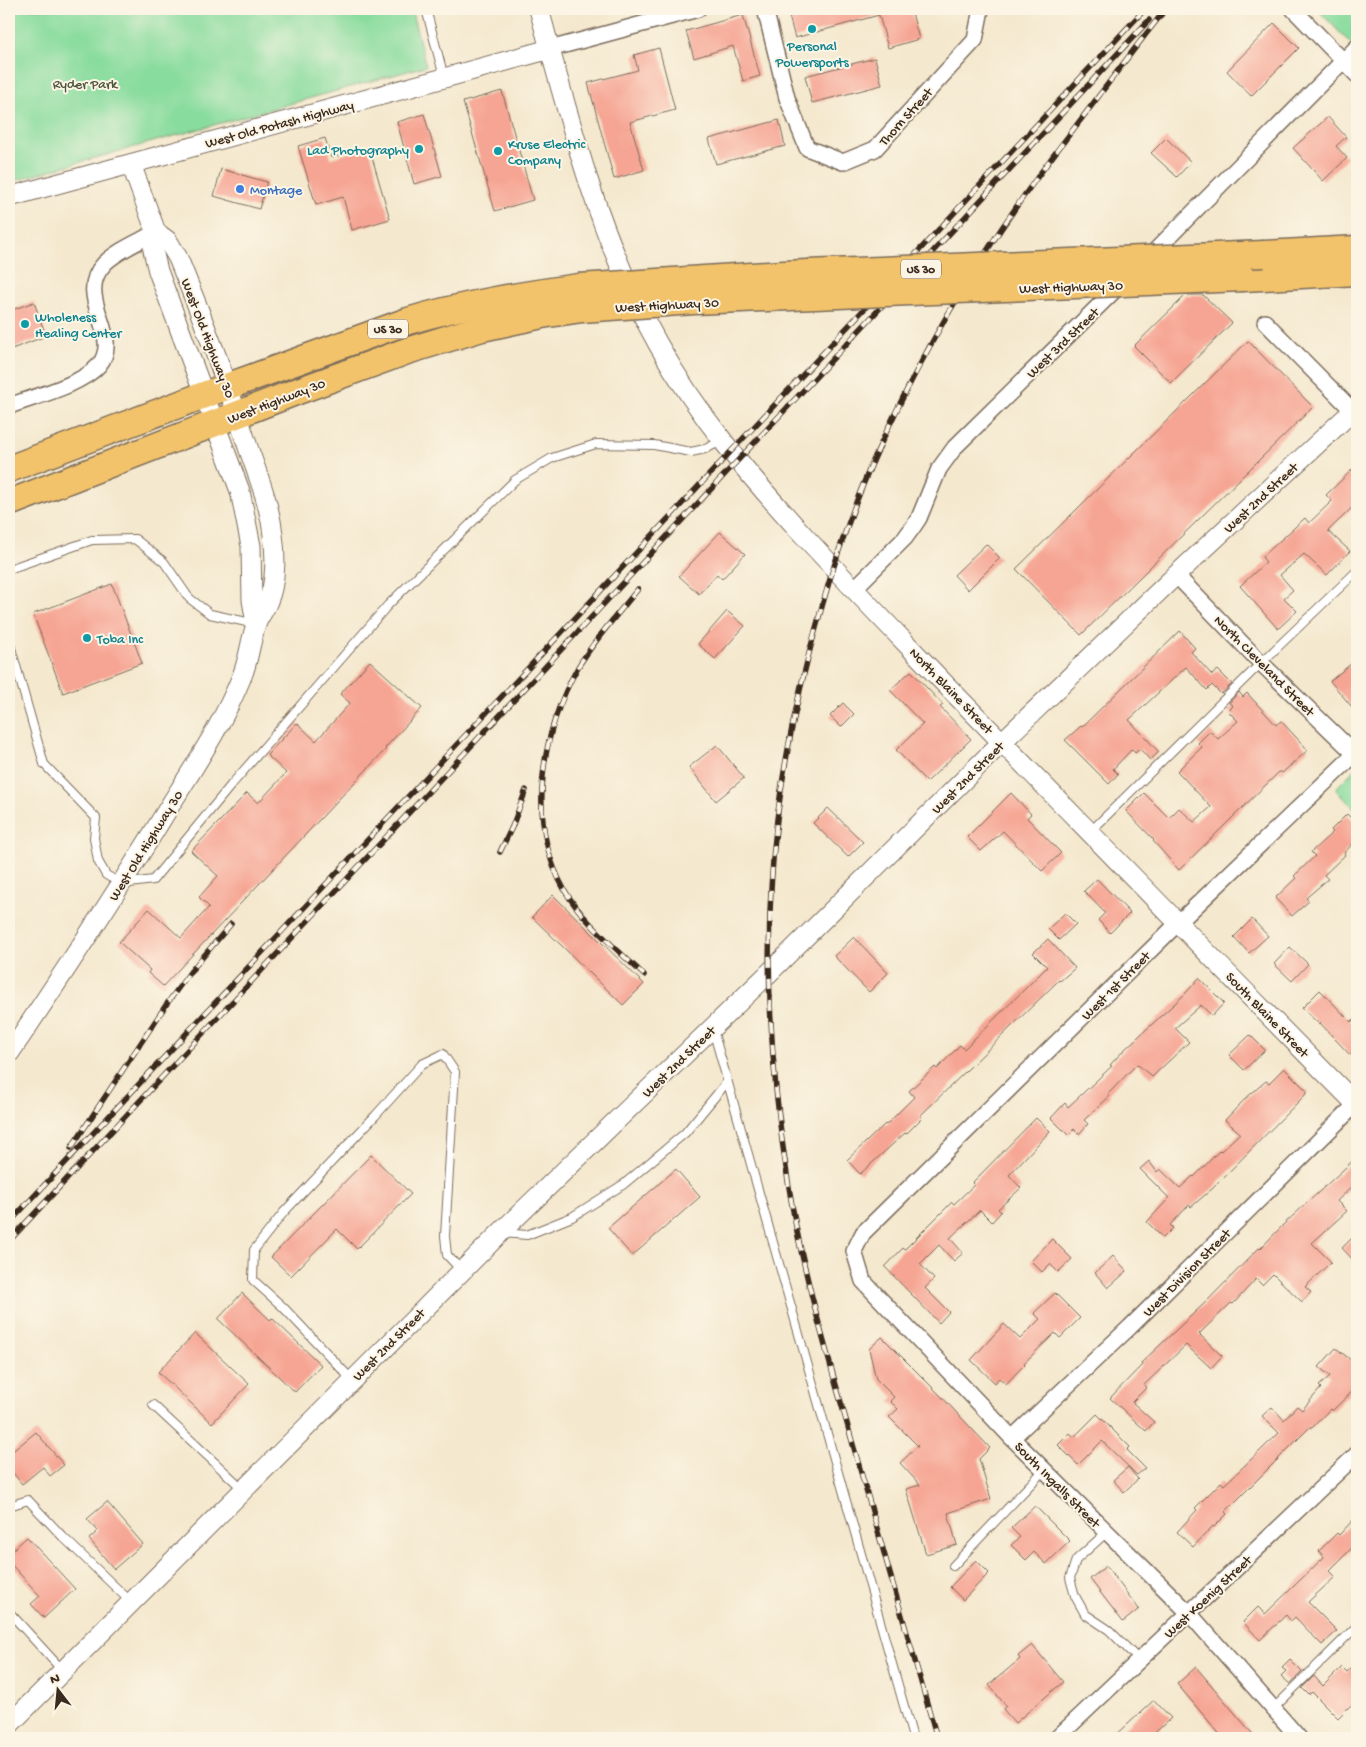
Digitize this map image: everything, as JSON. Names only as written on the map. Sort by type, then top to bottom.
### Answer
[{"type":"highway","name":"West Highway 30","points":[[9,503],[298,391],[448,338],[516,321],[580,298],[784,274],[1357,249]]},
{"type":"highway","name":"West Highway 30","points":[[9,470],[215,390],[432,314],[485,301],[580,298],[704,301],[1357,272]]},
{"type":"street","name":"North Blaine Street","points":[[539,9],[595,199],[618,262],[662,351],[686,391],[726,446],[771,499],[854,589],[1179,922]]},
{"type":"street","points":[[550,49],[698,9]]},
{"type":"street","name":"Thorn Street","points":[[765,9],[787,98],[807,148],[843,162],[875,149],[975,40],[981,9]]},
{"type":"street","points":[[1293,9],[1357,75]]},
{"type":"street","name":"West 3rd Street","points":[[854,589],[905,538],[913,527],[919,518],[939,469],[955,447],[1158,248],[1357,47]]},
{"type":"street","name":"West Old Potash Highway","points":[[9,197],[550,49]]},
{"type":"street","name":"West Old Highway 30","points":[[9,1054],[122,884],[208,743],[242,676],[256,624],[269,600],[274,570],[273,536],[264,496],[226,420],[215,390],[158,271],[153,250],[156,232],[131,164]]},
{"type":"street","points":[[9,406],[74,382],[89,374],[100,364],[106,352],[106,347],[105,334],[94,302],[94,282],[98,271],[114,256],[156,232]]},
{"type":"street","points":[[1265,322],[1356,411]]},
{"type":"street","name":"West Old Highway 30","points":[[215,390],[226,420],[251,546],[252,600],[256,624]]},
{"type":"street","name":"West 2nd Street","points":[[9,1725],[500,1233],[712,1028],[1002,742],[1176,575],[1356,411]]},
{"type":"street","name":"North Cleveland Street","points":[[1176,575],[1261,663],[1356,753]]},
{"type":"street","name":"West 1st Street","points":[[876,1221],[1179,922],[1356,753]]},
{"type":"street","name":"South Blaine Street","points":[[1179,922],[1357,1104]]},
{"type":"street","name":"West Division Street","points":[[1012,1438],[1130,1328],[1357,1104]]},
{"type":"street","name":"South Ingalls Street","points":[[876,1221],[863,1233],[854,1251],[863,1281],[1012,1438],[1189,1613],[1299,1738]]},
{"type":"street","name":"West Koenig Street","points":[[1056,1738],[1357,1454]]},
{"type":"lane","points":[[426,9],[444,77]]},
{"type":"lane","points":[[9,641],[44,764],[96,818],[94,838],[98,861],[106,875],[122,884],[153,880],[232,784],[388,605],[514,480],[552,458],[596,444],[654,445],[691,452],[726,446]]},
{"type":"lane","points":[[9,568],[92,540],[135,539],[164,562],[188,598],[210,614],[256,624]]},
{"type":"lane","points":[[1090,832],[1357,571]]},
{"type":"lane","points":[[712,1028],[913,1738]]},
{"type":"lane","points":[[352,1380],[283,1307],[253,1280],[254,1250],[284,1212],[422,1064],[443,1054],[455,1072],[445,1236],[447,1255],[462,1271]]},
{"type":"lane","points":[[500,1233],[527,1235],[572,1217],[624,1184],[685,1134],[727,1082]]},
{"type":"lane","points":[[152,1405],[243,1489]]},
{"type":"lane","points":[[953,1566],[1044,1470]]},
{"type":"lane","points":[[9,1506],[28,1500],[63,1537],[131,1602]]},
{"type":"lane","points":[[1107,1532],[1076,1560],[1070,1578],[1075,1596],[1085,1614],[1109,1630],[1140,1660]]},
{"type":"lane","points":[[9,1612],[63,1671]]},
{"type":"lane","points":[[1273,1709],[1357,1626]]},
{"type":"green space","name":"Ryder Park","points":[[9,9],[411,9],[426,66],[9,182]]},
{"type":"green space","points":[[1317,9],[1357,9],[1357,39],[1352,45]]},
{"type":"green space","points":[[1357,767],[1357,811],[1335,789]]},
{"type":"building","points":[[816,9],[911,9],[919,39],[888,48],[879,15],[795,38],[789,16]]},
{"type":"building","points":[[743,15],[760,76],[743,81],[733,46],[694,58],[686,31]]},
{"type":"building","points":[[1274,23],[1299,48],[1251,96],[1227,71]]},
{"type":"building","points":[[659,48],[675,110],[630,122],[644,170],[614,179],[588,83],[638,70],[634,55]]},
{"type":"building","points":[[875,58],[882,85],[812,103],[805,76]]},
{"type":"building","name":"Kruse Electric Company","points":[[502,91],[533,200],[495,211],[463,102]]},
{"type":"building","name":"Lad Photography","points":[[424,114],[442,176],[414,184],[397,122]]},
{"type":"building","points":[[1328,117],[1346,137],[1336,146],[1347,158],[1323,181],[1293,148]]},
{"type":"building","points":[[779,120],[785,146],[716,164],[709,139]]},
{"type":"building","points":[[325,138],[331,158],[369,147],[390,219],[352,230],[343,197],[316,205],[298,146]]},
{"type":"building","points":[[1166,138],[1191,162],[1177,177],[1151,153]]},
{"type":"building","name":"Montage","points":[[221,169],[267,182],[259,209],[214,196]]},
{"type":"building","points":[[1186,295],[1203,295],[1232,323],[1171,383],[1134,346]]},
{"type":"building","name":"Wholeness Healing Center","points":[[34,302],[46,336],[9,350],[9,311]]},
{"type":"building","points":[[1248,341],[1313,407],[1081,635],[1016,569]]},
{"type":"building","points":[[1357,465],[1357,503],[1328,531],[1350,551],[1327,575],[1304,554],[1280,575],[1293,590],[1284,598],[1297,611],[1278,629],[1240,586],[1266,562],[1262,557],[1305,518],[1309,523],[1332,501],[1326,495]]},
{"type":"building","points":[[720,532],[745,554],[722,579],[717,574],[699,594],[679,576]]},
{"type":"building","points":[[986,544],[1000,558],[968,590],[954,575]]},
{"type":"building","name":"Toba Inc","points":[[112,584],[142,663],[63,693],[33,614]]},
{"type":"building","points":[[727,611],[745,626],[715,659],[698,644]]},
{"type":"building","points":[[1180,631],[1195,648],[1191,652],[1212,675],[1218,670],[1232,684],[1221,694],[1212,685],[1207,690],[1186,667],[1129,720],[1159,752],[1150,760],[1140,749],[1135,753],[1132,749],[1113,769],[1118,774],[1109,784],[1065,740],[1082,727]]},
{"type":"building","points":[[370,661],[422,708],[386,749],[163,986],[148,973],[150,970],[119,942],[149,909],[181,938],[209,907],[199,897],[218,876],[191,851],[247,793],[258,803],[286,773],[267,755],[297,723],[316,741],[350,703],[340,694]]},
{"type":"building","points":[[1352,663],[1357,670],[1357,713],[1330,681]]},
{"type":"building","points":[[911,671],[943,705],[940,707],[971,739],[927,782],[896,750],[923,724],[890,690]]},
{"type":"building","points":[[1239,692],[1243,697],[1247,693],[1276,725],[1281,721],[1308,750],[1282,773],[1280,771],[1179,870],[1126,811],[1144,793],[1169,818],[1179,808],[1194,822],[1211,807],[1177,771],[1202,747],[1198,743],[1210,731],[1218,739],[1238,721],[1228,711],[1233,706],[1229,703]]},
{"type":"building","points":[[843,703],[854,714],[841,727],[830,716]]},
{"type":"building","points":[[717,745],[744,778],[716,801],[689,767]]},
{"type":"building","points":[[1011,793],[1031,814],[1027,818],[1061,853],[1042,871],[1003,831],[981,851],[967,837]]},
{"type":"building","points":[[828,808],[863,842],[848,857],[813,823]]},
{"type":"building","points":[[1347,814],[1357,824],[1357,839],[1344,853],[1345,855],[1324,875],[1328,879],[1306,898],[1309,901],[1292,916],[1275,898],[1315,856],[1311,852],[1333,832],[1331,830]]},
{"type":"building","points":[[1097,879],[1130,913],[1110,933],[1098,920],[1105,913],[1084,891]]},
{"type":"building","points":[[553,895],[644,984],[623,1005],[532,917]]},
{"type":"building","points":[[1065,913],[1076,924],[1059,940],[1048,929]]},
{"type":"building","points":[[1252,919],[1268,936],[1249,953],[1234,937]]},
{"type":"building","points":[[854,937],[888,973],[869,992],[834,956]]},
{"type":"building","points":[[1048,939],[1075,968],[1059,980],[920,1116],[922,1118],[906,1134],[860,1174],[847,1160],[914,1097],[909,1091],[935,1067],[937,1069],[960,1045],[964,1049],[1047,967],[1033,953]]},
{"type":"building","points":[[1290,947],[1308,964],[1292,981],[1274,964]]},
{"type":"building","points":[[1199,978],[1224,1003],[1212,1016],[1201,1005],[1175,1028],[1189,1042],[1152,1077],[1137,1064],[1108,1094],[1110,1096],[1084,1120],[1088,1124],[1079,1134],[1074,1129],[1068,1135],[1051,1118],[1065,1103],[1068,1107],[1112,1066],[1110,1065],[1125,1049],[1185,994]]},
{"type":"building","points":[[1320,990],[1351,1022],[1357,1016],[1357,1048],[1350,1055],[1320,1023],[1302,1008]]},
{"type":"building","points":[[1250,1035],[1265,1050],[1244,1070],[1229,1055]]},
{"type":"building","points":[[1284,1068],[1308,1092],[1212,1189],[1191,1207],[1189,1205],[1170,1225],[1173,1228],[1163,1238],[1147,1222],[1169,1198],[1140,1169],[1149,1161],[1157,1172],[1160,1169],[1180,1188],[1240,1133],[1225,1120],[1246,1098],[1266,1081],[1269,1083]]},
{"type":"building","points":[[1036,1118],[1050,1131],[1009,1175],[1021,1188],[998,1209],[1001,1212],[992,1222],[980,1210],[950,1238],[963,1253],[954,1261],[939,1245],[920,1264],[934,1279],[925,1288],[949,1312],[939,1323],[885,1267],[952,1202],[954,1204],[974,1185],[972,1183]]},
{"type":"building","points":[[371,1155],[411,1194],[357,1249],[337,1229],[291,1276],[271,1257]]},
{"type":"building","points":[[1357,1157],[1357,1182],[1337,1201],[1347,1211],[1312,1243],[1331,1262],[1305,1287],[1311,1292],[1302,1302],[1273,1274],[1262,1285],[1256,1279],[1233,1304],[1231,1303],[1199,1334],[1222,1356],[1211,1368],[1186,1345],[1144,1385],[1146,1388],[1132,1402],[1154,1422],[1146,1431],[1110,1398],[1142,1365],[1141,1363],[1209,1299],[1284,1224]]},
{"type":"building","points":[[676,1169],[700,1197],[632,1256],[608,1228]]},
{"type":"building","points":[[1357,1233],[1357,1264],[1342,1248]]},
{"type":"building","points":[[1052,1239],[1072,1259],[1058,1272],[1050,1264],[1042,1272],[1031,1261]]},
{"type":"building","points":[[1113,1256],[1127,1271],[1108,1288],[1095,1273]]},
{"type":"building","points":[[242,1293],[270,1320],[272,1318],[321,1365],[295,1392],[218,1319]]},
{"type":"building","points":[[1055,1293],[1080,1318],[1060,1338],[1055,1333],[1024,1363],[1006,1384],[999,1378],[995,1383],[971,1360],[1004,1324],[1020,1339],[1040,1319],[1034,1313]]},
{"type":"building","points":[[195,1333],[249,1384],[212,1423],[158,1372]]},
{"type":"building","points":[[882,1337],[990,1448],[979,1459],[991,1499],[948,1513],[957,1545],[926,1554],[906,1489],[920,1485],[900,1463],[918,1446],[889,1417],[898,1409],[890,1401],[894,1397],[876,1379],[869,1349]]},
{"type":"building","points":[[1336,1348],[1357,1365],[1357,1387],[1332,1411],[1330,1409],[1312,1428],[1310,1427],[1225,1512],[1227,1514],[1193,1547],[1177,1532],[1197,1510],[1195,1508],[1221,1482],[1224,1485],[1279,1433],[1262,1416],[1272,1407],[1284,1420],[1297,1406],[1302,1410],[1321,1388],[1319,1386],[1330,1376],[1319,1367]]},
{"type":"building","points":[[1097,1414],[1130,1447],[1127,1450],[1145,1468],[1137,1475],[1102,1441],[1078,1465],[1058,1445],[1070,1433],[1074,1437]]},
{"type":"building","points":[[36,1432],[64,1465],[50,1476],[43,1467],[22,1484],[9,1468],[9,1454]]},
{"type":"building","points":[[1128,1467],[1138,1479],[1124,1492],[1113,1480]]},
{"type":"building","points":[[107,1502],[143,1544],[114,1569],[89,1539],[98,1531],[87,1519]]},
{"type":"building","points":[[1035,1506],[1070,1541],[1046,1564],[1034,1552],[1026,1560],[1011,1545],[1020,1537],[1011,1528]]},
{"type":"building","points":[[1357,1516],[1357,1543],[1329,1571],[1335,1577],[1308,1602],[1337,1631],[1322,1645],[1295,1617],[1291,1621],[1286,1615],[1260,1640],[1243,1622],[1258,1607],[1265,1614],[1324,1557],[1319,1551],[1337,1533],[1339,1535]]},
{"type":"building","points":[[27,1537],[75,1589],[44,1618],[31,1604],[40,1596],[9,1562],[9,1553]]},
{"type":"building","points":[[976,1560],[989,1573],[963,1600],[950,1587]]},
{"type":"building","points":[[1106,1566],[1139,1609],[1123,1622],[1090,1579]]},
{"type":"building","points":[[1032,1645],[1063,1682],[1015,1723],[1003,1709],[1006,1706],[989,1685],[1020,1659],[1018,1656]]},
{"type":"building","points":[[1290,1660],[1302,1672],[1290,1684],[1281,1676],[1286,1671],[1282,1668]]},
{"type":"building","points":[[1357,1662],[1357,1699],[1338,1718],[1312,1692],[1309,1695],[1302,1688],[1314,1676],[1323,1686],[1342,1667],[1347,1672]]},
{"type":"building","points":[[1196,1667],[1256,1738],[1223,1738],[1177,1684]]},
{"type":"building","points":[[1154,1700],[1171,1718],[1149,1738],[1113,1738]]},
{"type":"railway","points":[[9,1223],[1145,9]]},
{"type":"railway","points":[[937,1738],[823,1340],[793,1213],[776,1091],[770,1000],[770,909],[777,819],[795,714],[827,590],[846,530],[861,491],[894,416],[949,312],[1013,211],[1051,158],[1166,9]]},
{"type":"railway","points":[[9,1241],[1149,20]]},
{"type":"railway","points":[[638,589],[592,647],[578,667],[565,693],[547,748],[542,806],[545,835],[552,863],[571,901],[590,923],[644,975]]},
{"type":"railway","points":[[500,852],[526,790]]},
{"type":"railway","points":[[71,1148],[166,1005],[190,972],[231,924]]},
{"type":"place","name":"Personal Powersports","points":[[812,29]]},
{"type":"place","name":"Lad Photography","points":[[419,149]]},
{"type":"place","name":"Kruse Electric Company","points":[[498,151]]},
{"type":"place","name":"Montage","points":[[240,189]]},
{"type":"place","name":"Wholeness Healing Center","points":[[25,324]]},
{"type":"place","name":"Toba Inc","points":[[87,638]]}]
